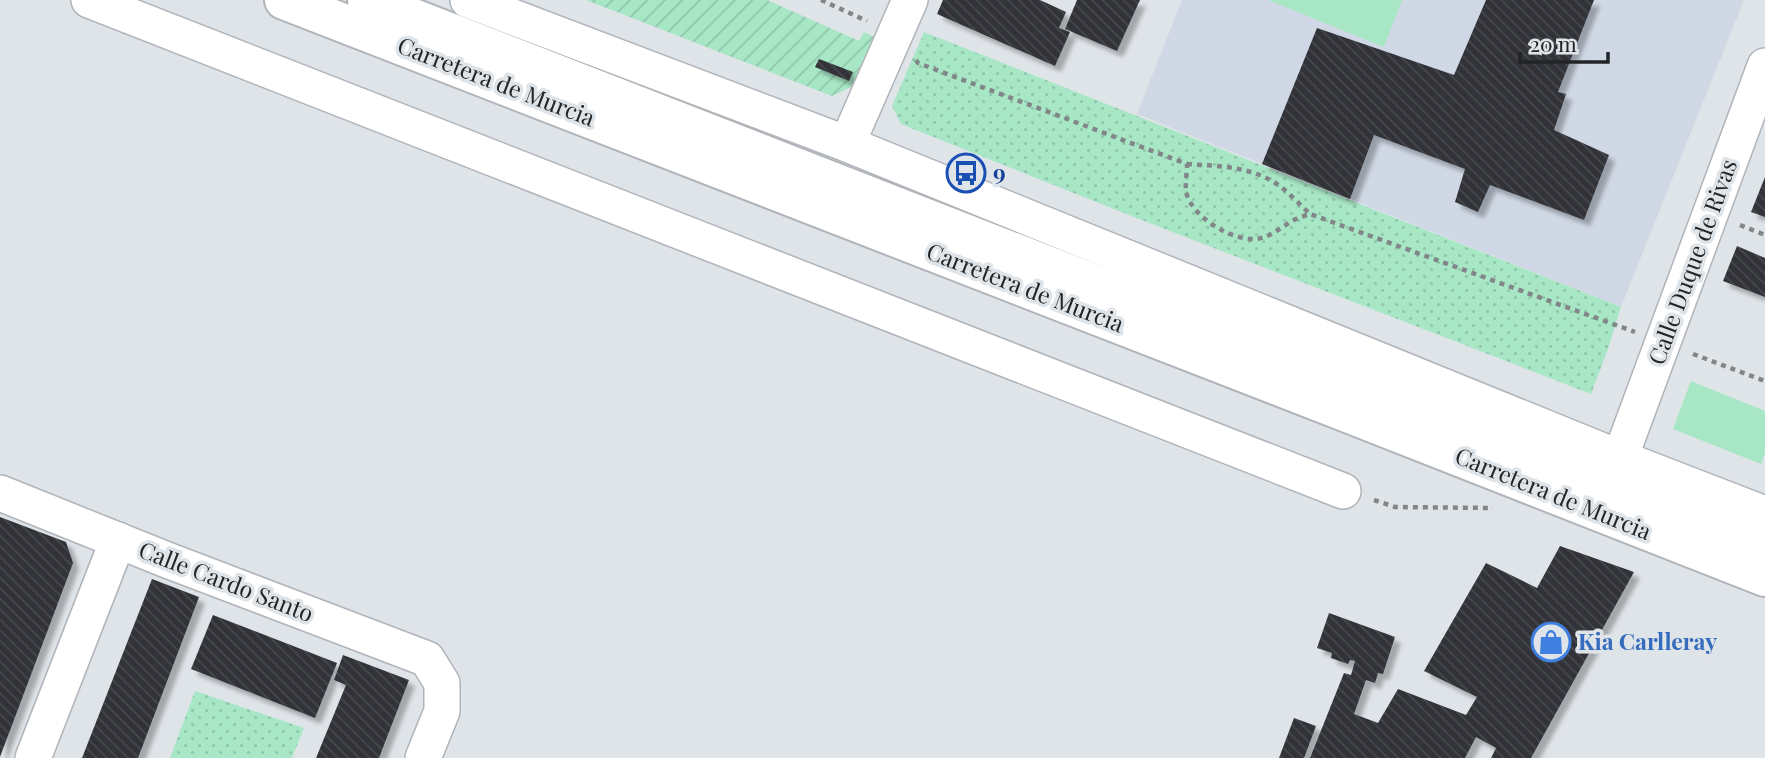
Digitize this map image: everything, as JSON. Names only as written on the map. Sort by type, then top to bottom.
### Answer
[{"type":"main road","name":"Carretera de Murcia","points":[[284,0],[1765,577]]},
{"type":"main road","name":"Carretera de Murcia","points":[[367,0],[1765,545]]},
{"type":"street","points":[[89,0],[1343,491]]},
{"type":"street","points":[[468,0],[847,144],[1620,458],[1765,514]]},
{"type":"street","points":[[847,144],[910,0]]},
{"type":"street","name":"Calle Duque de Rivas","points":[[1620,458],[1765,66]]},
{"type":"street","name":"Calle Cardo Santo","points":[[0,493],[427,659],[442,683],[442,711],[423,758]]},
{"type":"street","points":[[33,758],[118,540]]},
{"type":"path","points":[[821,0],[895,33],[918,63],[1187,164],[1232,167],[1257,174],[1274,182],[1310,214],[1636,332]]},
{"type":"path","points":[[1187,164],[1186,193],[1198,215],[1235,235],[1255,239],[1278,231],[1294,220],[1310,214]]},
{"type":"path","points":[[1739,225],[1765,235]]},
{"type":"path","points":[[1693,354],[1765,381]]},
{"type":"path","points":[[1343,491],[1395,507],[1456,508],[1505,508],[1548,493]]},
{"type":"shaded area","points":[[1182,0],[1744,0],[1621,307],[1137,114]]},
{"type":"green space","points":[[586,0],[767,0],[859,41],[864,32],[874,37],[851,87],[832,96]]},
{"type":"green space","points":[[1268,0],[1402,0],[1384,47]]},
{"type":"green space","points":[[924,32],[1621,307],[1591,394],[901,124],[892,106]]},
{"type":"green space","points":[[1691,381],[1765,411],[1765,453],[1761,464],[1673,429]]},
{"type":"green space","points":[[195,691],[304,728],[292,758],[170,758]]},
{"type":"building","points":[[943,0],[1040,0],[1066,12],[1059,28],[1070,32],[1055,66],[937,14]]},
{"type":"building","points":[[1077,0],[1140,0],[1117,51],[1065,29]]},
{"type":"building","points":[[1486,0],[1594,0],[1558,92],[1566,94],[1554,130],[1609,155],[1584,220],[1490,185],[1478,212],[1455,202],[1465,169],[1374,135],[1350,199],[1262,164],[1317,28],[1454,75]]},
{"type":"building","points":[[819,59],[853,72],[849,81],[815,67]]},
{"type":"building","points":[[1765,177],[1765,217],[1751,212]]},
{"type":"building","points":[[1737,246],[1765,258],[1765,297],[1723,281]]},
{"type":"building","points":[[0,517],[66,542],[73,563],[0,757]]},
{"type":"building","points":[[1560,546],[1634,572],[1531,758],[1491,758],[1496,748],[1476,737],[1465,758],[1310,758],[1344,673],[1351,675],[1355,661],[1350,660],[1348,664],[1331,658],[1332,653],[1317,648],[1329,613],[1395,637],[1383,674],[1378,673],[1375,683],[1366,680],[1354,714],[1378,723],[1398,689],[1466,715],[1477,697],[1424,671],[1486,563],[1537,588]]},
{"type":"building","points":[[152,579],[199,597],[138,758],[82,758]]},
{"type":"building","points":[[213,615],[337,663],[315,718],[191,669]]},
{"type":"building","points":[[343,655],[409,680],[379,758],[316,758],[346,685],[334,680]]},
{"type":"building","points":[[1294,718],[1316,726],[1304,758],[1279,758]]},
{"type":"place","name":"9","points":[[966,173]]},
{"type":"place","name":"Kia Carlleray","points":[[1551,642]]}]
